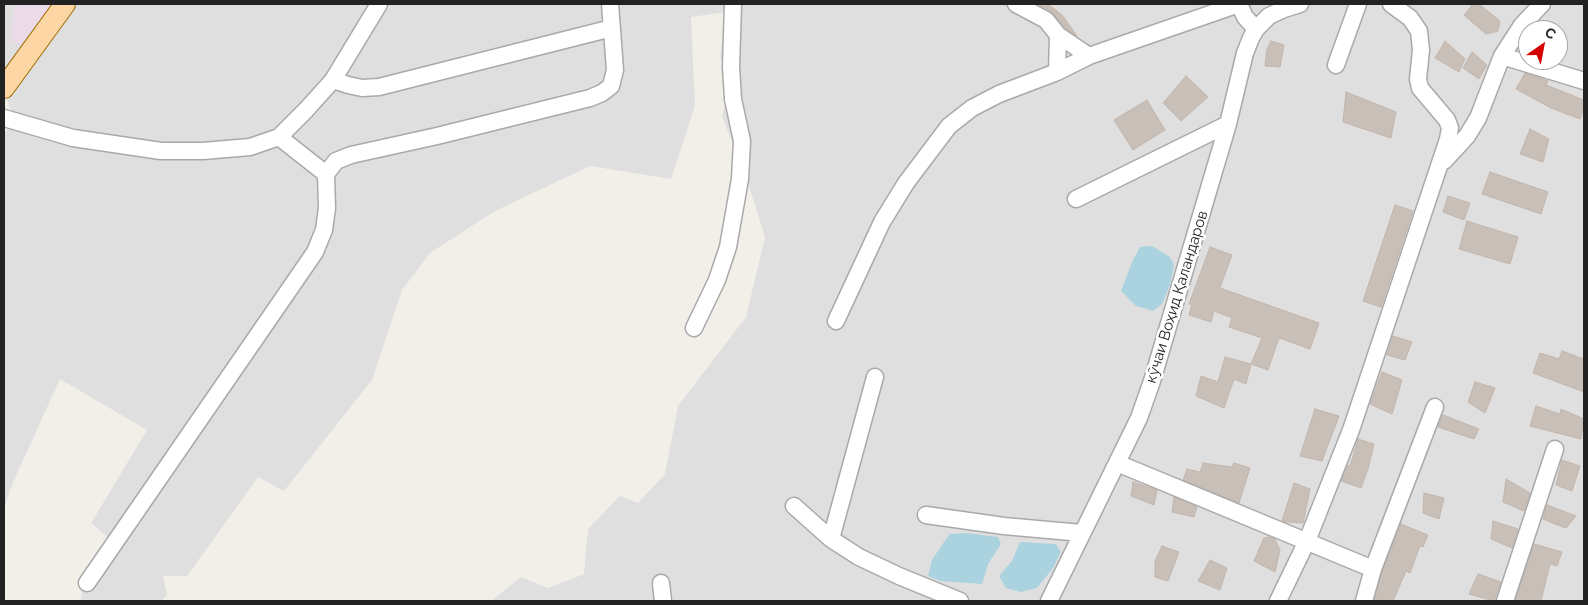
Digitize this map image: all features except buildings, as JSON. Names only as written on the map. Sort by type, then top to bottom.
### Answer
[{"type":"main road","points":[[4,88],[65,4]]},
{"type":"street","points":[[4,118],[73,138],[161,151],[250,148],[279,137],[333,80],[379,4]]},
{"type":"street","points":[[87,583],[315,252],[324,230],[327,208],[326,174],[336,161],[602,94],[611,86],[614,70],[610,4]]},
{"type":"street","points":[[694,328],[717,280],[728,248],[740,179],[742,141],[733,99],[731,67],[733,4]]},
{"type":"street","points":[[1016,4],[1046,20],[1058,35],[1089,56]]},
{"type":"street","points":[[836,321],[882,222],[906,183],[949,126],[972,108],[999,94],[1057,72],[1089,56],[1239,4],[1245,17],[1256,29]]},
{"type":"street","name":"кӯчаи Воҳид Қаландаров","points":[[1049,601],[1139,418],[1152,381],[1228,124],[1245,53],[1256,29],[1269,16],[1284,8],[1300,4]]},
{"type":"street","points":[[1336,65],[1358,4]]},
{"type":"street","points":[[1278,601],[1307,541],[1351,430],[1448,139],[1450,128],[1443,114],[1420,88],[1418,79],[1421,50],[1419,31],[1410,18],[1391,4]]},
{"type":"street","points":[[1439,166],[1466,136],[1478,118],[1502,56],[1522,25],[1542,4]]},
{"type":"street","points":[[333,80],[362,88],[379,87],[612,28]]},
{"type":"street","points":[[1057,72],[1058,35]]},
{"type":"street","points":[[1502,56],[1584,81]]},
{"type":"street","points":[[1076,199],[1228,124]]},
{"type":"street","points":[[279,137],[326,174]]},
{"type":"street","points":[[831,539],[875,377]]},
{"type":"street","points":[[1364,601],[1373,569],[1435,407]]},
{"type":"street","points":[[1505,601],[1555,449]]},
{"type":"street","points":[[1117,464],[1373,569]]},
{"type":"street","points":[[794,506],[831,539],[858,557],[960,601]]},
{"type":"street","points":[[926,514],[1004,526],[1082,533]]},
{"type":"street","points":[[661,583],[663,601]]},
{"type":"shaded area","points":[[4,4],[1584,4],[1584,601],[491,601],[521,577],[548,588],[584,574],[588,529],[620,496],[638,503],[665,474],[678,406],[746,317],[765,237],[744,170],[722,117],[731,79],[720,57],[726,12],[691,17],[695,106],[671,179],[590,166],[495,211],[430,253],[402,290],[372,380],[284,491],[258,477],[187,576],[163,576],[167,595],[161,601],[81,601],[83,580],[109,538],[91,523],[147,430],[60,379],[14,480],[4,507],[4,134],[14,120],[4,90]]},
{"type":"shaded area","points":[[15,4],[60,4],[26,45],[10,41]]},
{"type":"water","points":[[1152,246],[1170,257],[1174,265],[1170,285],[1162,304],[1153,311],[1136,306],[1121,291],[1140,247]]},
{"type":"water","points":[[966,533],[998,537],[1001,544],[988,564],[982,584],[940,581],[928,576],[932,560],[950,534]]},
{"type":"water","points":[[1020,542],[1056,544],[1061,552],[1053,568],[1037,588],[1021,592],[1006,588],[999,576],[1012,561]]}]
